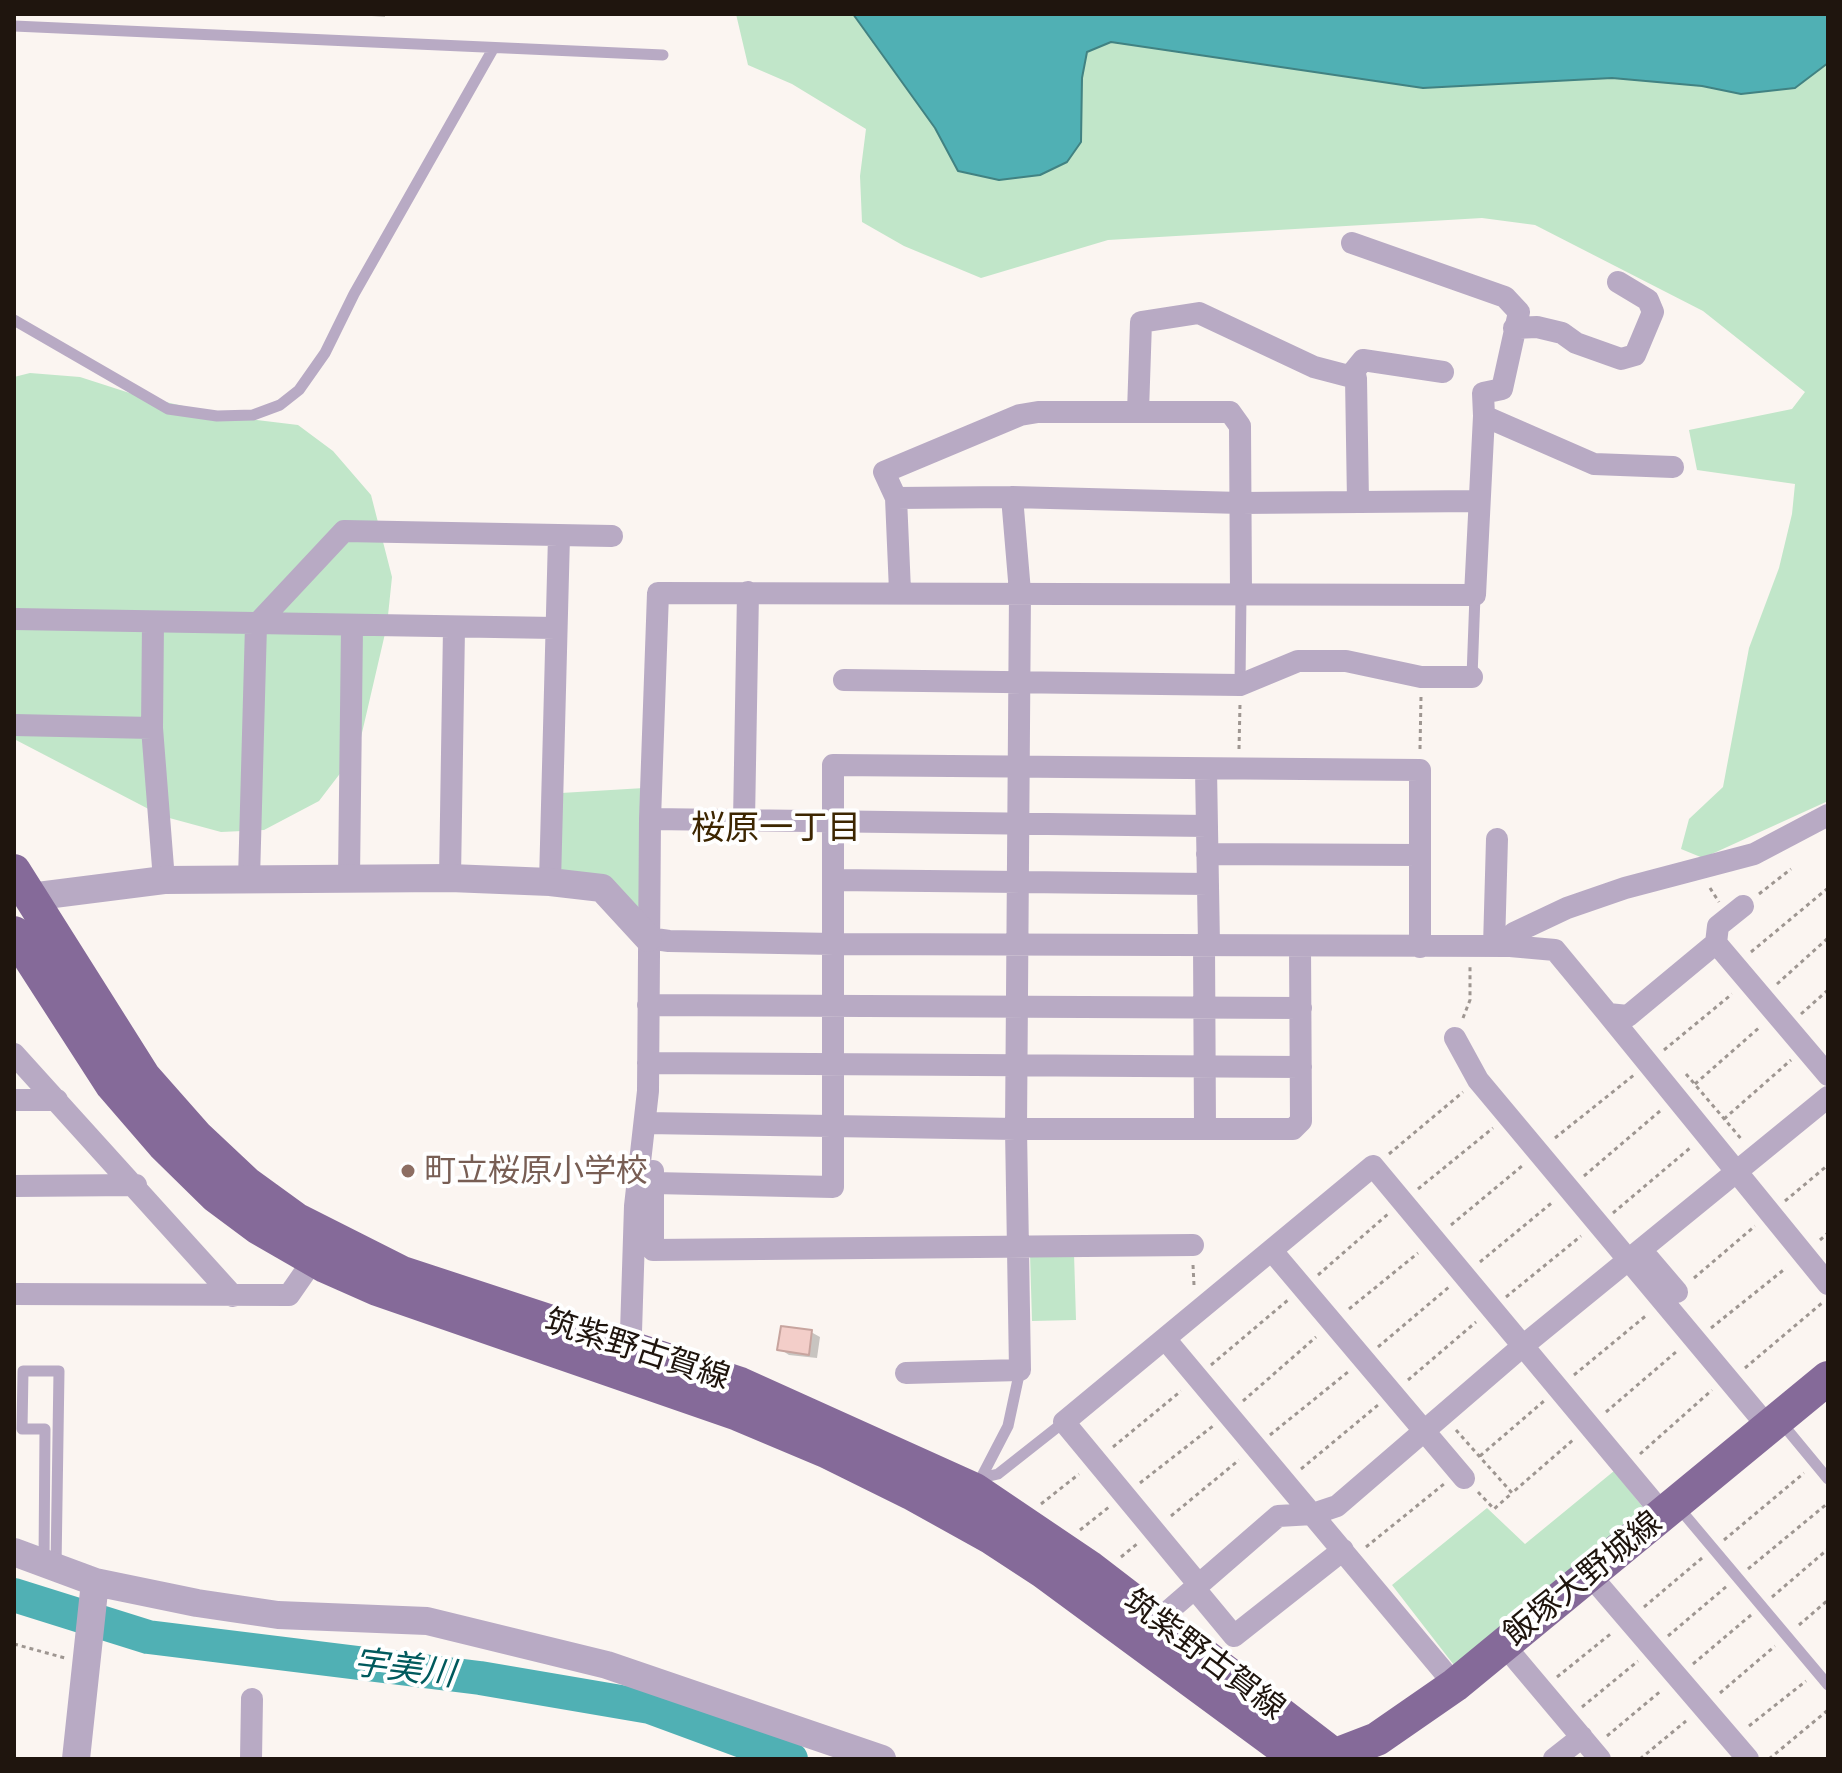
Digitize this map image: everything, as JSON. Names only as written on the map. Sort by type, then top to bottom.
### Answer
[{"type":"main road","name":"筑紫野古賀線","points":[[19,889],[144,1077],[197,1137],[246,1183],[297,1220],[402,1273],[740,1384],[978,1484],[1332,1757]]},
{"type":"main road","name":"筑紫野古賀線","points":[[14,933],[112,1085],[163,1144],[216,1196],[259,1228],[314,1259],[421,1306],[738,1414],[826,1451],[911,1493],[992,1538],[1044,1572],[1298,1759]]},
{"type":"main road","name":"飯塚大野城線","points":[[1332,1757],[1377,1739],[1455,1685],[1828,1378]]},
{"type":"street","points":[[626,1348],[631,1332],[635,1206],[646,1123],[650,819],[658,593],[900,591],[1475,595],[1483,393],[1502,389],[1519,312],[1505,297],[1352,243]]},
{"type":"street","points":[[1514,328],[1537,327],[1562,333],[1576,343],[1621,359],[1635,355],[1653,312],[1648,300],[1618,282]]},
{"type":"street","points":[[1138,412],[1141,322],[1199,313],[1314,367],[1356,378],[1358,502]]},
{"type":"street","points":[[1350,376],[1363,360],[1443,372]]},
{"type":"street","points":[[900,591],[896,498],[884,472],[1020,415],[1230,412],[1240,426],[1241,592]]},
{"type":"street","points":[[1484,416],[1594,464],[1673,467]]},
{"type":"street","points":[[896,498],[1012,497],[1241,503],[1478,501]]},
{"type":"street","points":[[906,1373],[1020,1370],[1016,1065],[1020,592],[1012,497]]},
{"type":"street","points":[[249,879],[256,625],[344,531],[612,536]]},
{"type":"street","points":[[550,882],[559,536]]},
{"type":"street","points":[[744,821],[748,592]]},
{"type":"street","points":[[14,619],[555,628]]},
{"type":"street","points":[[153,623],[152,728],[164,880]]},
{"type":"street","points":[[349,878],[352,627]]},
{"type":"street","points":[[450,878],[454,628]]},
{"type":"street","points":[[844,680],[1240,685],[1298,661],[1346,661],[1421,677],[1472,677]]},
{"type":"street","points":[[14,725],[152,728]]},
{"type":"street","points":[[654,1183],[833,1187],[833,765],[1420,770],[1420,947]]},
{"type":"street","points":[[1205,1129],[1206,769]]},
{"type":"street","points":[[1502,946],[1514,933],[1567,908],[1625,888],[1700,871],[1754,854],[1828,815]]},
{"type":"street","points":[[650,819],[1207,826]]},
{"type":"street","points":[[1497,839],[1502,946]]},
{"type":"street","points":[[1207,854],[1420,855]]},
{"type":"street","points":[[19,889],[164,880],[450,878],[550,882],[602,888],[648,938],[669,941],[1502,946],[1555,950],[1828,1284]]},
{"type":"street","points":[[834,880],[1208,884]]},
{"type":"street","points":[[1608,1014],[1628,1016],[1716,943],[1718,926],[1736,912]]},
{"type":"street","points":[[1716,943],[1828,1075]]},
{"type":"street","points":[[646,1123],[1016,1129],[1293,1129],[1301,1121],[1300,946]]},
{"type":"street","points":[[648,1005],[1301,1008]]},
{"type":"street","points":[[1455,1038],[1478,1080],[1605,1218],[1670,1297],[1693,1337],[1734,1374],[1774,1424]]},
{"type":"street","points":[[14,1054],[136,1185],[233,1296]]},
{"type":"street","points":[[648,1063],[1301,1067]]},
{"type":"street","points":[[1158,1620],[1278,1516],[1313,1514],[1337,1506],[1524,1345],[1828,1097]]},
{"type":"street","points":[[14,1100],[57,1100]]},
{"type":"street","points":[[642,1149],[651,1150],[653,1250],[1193,1245]]},
{"type":"street","points":[[1347,1555],[1234,1636],[1154,1530],[1064,1422],[1373,1166],[1625,1468],[1669,1509]]},
{"type":"street","points":[[14,1186],[136,1185]]},
{"type":"street","points":[[1272,1251],[1461,1475]]},
{"type":"street","points":[[14,1294],[289,1295],[314,1259]]},
{"type":"street","points":[[1166,1340],[1455,1685]]},
{"type":"street","points":[[14,1552],[50,1566],[93,1589],[278,1615],[427,1621],[607,1665],[870,1757]]},
{"type":"street","points":[[1590,1575],[1748,1759]]},
{"type":"street","points":[[76,1759],[93,1589]]},
{"type":"street","points":[[1504,1645],[1591,1748],[1554,1759]]},
{"type":"street","points":[[251,1759],[252,1699]]},
{"type":"lane","points":[[14,26],[663,55]]},
{"type":"lane","points":[[14,320],[168,409],[217,416],[253,415],[280,405],[299,390],[325,353],[354,294],[493,49]]},
{"type":"lane","points":[[1240,685],[1241,592]]},
{"type":"lane","points":[[1472,677],[1475,595]]},
{"type":"lane","points":[[978,1484],[1008,1426],[1020,1370]]},
{"type":"lane","points":[[23,1371],[59,1371],[50,1566],[45,1429],[22,1429],[23,1371]]},
{"type":"lane","points":[[978,1484],[998,1474],[1064,1422]]},
{"type":"lane","points":[[1774,1424],[1828,1479]]},
{"type":"lane","points":[[1669,1509],[1787,1635],[1828,1685]]},
{"type":"path","points":[[1420,770],[1421,677]]},
{"type":"path","points":[[1239,769],[1240,685]]},
{"type":"path","points":[[1700,871],[1736,912],[1791,869]]},
{"type":"path","points":[[1736,965],[1828,888]]},
{"type":"path","points":[[1695,1084],[1775,1012],[1828,938]]},
{"type":"path","points":[[1455,1038],[1470,1000],[1470,947]]},
{"type":"path","points":[[1775,1012],[1828,990]]},
{"type":"path","points":[[1724,1119],[1805,1048]]},
{"type":"path","points":[[1685,1073],[1757,1156]]},
{"type":"path","points":[[1373,1166],[1478,1080]]},
{"type":"path","points":[[1581,1179],[1676,1098]]},
{"type":"path","points":[[1041,1504],[1197,1378],[1403,1201],[1509,1115]]},
{"type":"path","points":[[1286,1482],[1705,1135]]},
{"type":"path","points":[[1480,1456],[1828,1165]]},
{"type":"path","points":[[1193,1245],[1195,1305],[1200,1312]]},
{"type":"path","points":[[1670,1297],[1708,1330],[1803,1254]]},
{"type":"path","points":[[1625,1468],[1734,1374],[1828,1299]]},
{"type":"path","points":[[1347,1555],[1461,1475],[1494,1509],[1693,1337]]},
{"type":"path","points":[[1443,1415],[1512,1493]]},
{"type":"path","points":[[1074,1535],[1124,1495]]},
{"type":"path","points":[[1119,1559],[1154,1530]]},
{"type":"path","points":[[1640,1759],[1828,1600]]},
{"type":"path","points":[[1541,1690],[1629,1619]]},
{"type":"path","points":[[14,1644],[84,1658]]},
{"type":"path","points":[[1566,1719],[1653,1648]]},
{"type":"path","points":[[1732,1740],[1817,1671]]},
{"type":"path","points":[[1591,1748],[1678,1677]]},
{"type":"path","points":[[1769,1759],[1828,1710]]},
{"type":"green space","points":[[736,14],[853,14],[935,128],[958,171],[1081,142],[1082,78],[1087,51],[1111,42],[1423,88],[1612,78],[1702,86],[1741,94],[1795,88],[1828,63],[1828,801],[1703,858],[1681,849],[1689,819],[1723,787],[1749,648],[1779,568],[1792,514],[1795,484],[1697,470],[1689,430],[1792,409],[1805,392],[1703,311],[1535,225],[1482,218],[1108,240],[981,278],[904,246],[862,222],[860,176],[866,129],[792,84],[748,65]]},
{"type":"green space","points":[[30,373],[80,377],[139,396],[232,417],[298,425],[333,451],[371,495],[392,577],[387,625],[358,750],[319,801],[264,830],[221,832],[162,816],[14,739],[14,377]]},
{"type":"green space","points":[[644,788],[643,911],[565,873],[558,866],[561,793]]},
{"type":"green space","points":[[1074,1253],[1076,1320],[1032,1321],[1030,1254]]},
{"type":"green space","points":[[1614,1471],[1646,1511],[1457,1669],[1392,1585],[1487,1508],[1525,1544]]},
{"type":"water","points":[[853,14],[1828,14],[1828,63],[1795,88],[1741,94],[1702,86],[1612,78],[1423,88],[1111,42],[1087,52],[1082,78],[1081,142],[1067,162],[1040,175],[999,180],[958,171],[935,128]]},
{"type":"building","points":[[781,1326],[812,1330],[809,1355],[777,1350]]},
{"type":"waterway","name":"宇美川","points":[[14,1595],[148,1637],[480,1678],[650,1707],[791,1759]]},
{"type":"place","name":"町立桜原小学校","points":[[408,1171]]},
{"type":"district","name":"桜原一丁目","points":[[776,829]]}]
